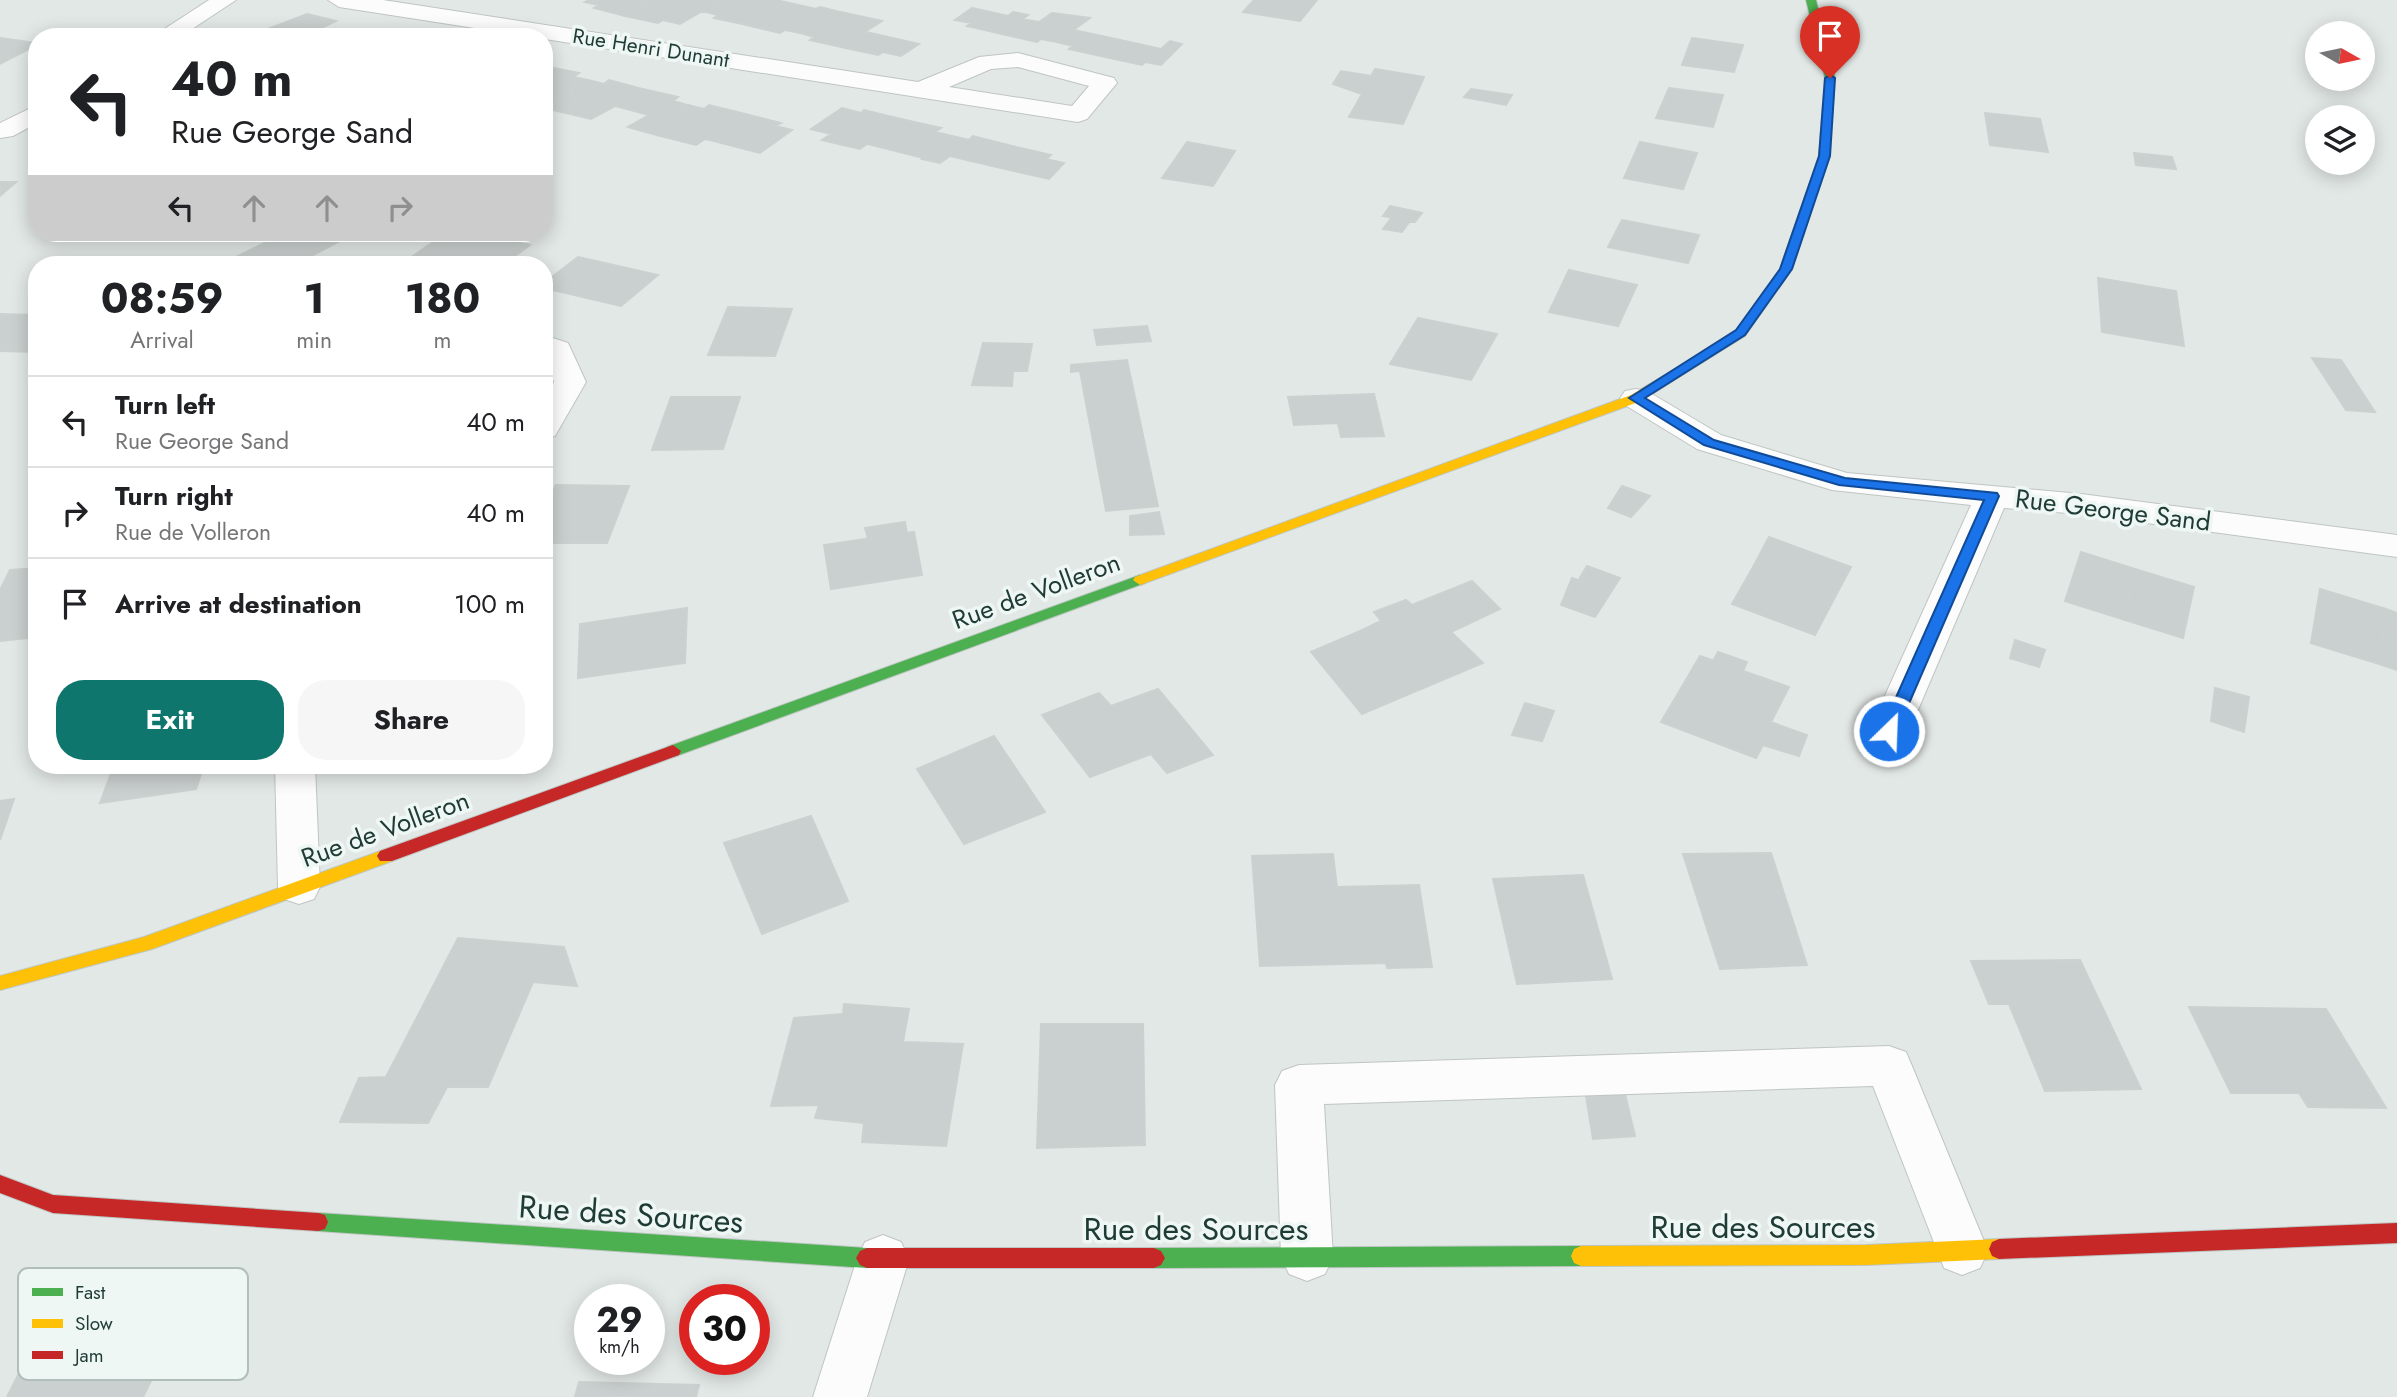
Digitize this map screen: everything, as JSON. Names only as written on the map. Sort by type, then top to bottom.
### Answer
[{"type":"street","points":[[178,28],[225,0]]},
{"type":"street","name":"Rue Henri Dunant","points":[[339,0],[522,28]]},
{"type":"street","name":"Rue de Volleron","points":[[0,983],[146,944],[1636,398],[1741,333],[1786,269],[1824,156],[1830,78],[1811,0]]},
{"type":"street","name":"Rue Henri Dunant","points":[[553,33],[1078,114],[1105,83],[1018,60],[986,62],[922,89]]},
{"type":"street","points":[[4,131],[28,117]]},
{"type":"street","points":[[553,347],[557,349],[570,382],[553,413]]},
{"type":"street","name":"Rue George Sand","points":[[1636,398],[1709,442],[1844,482],[2081,504],[2397,546]]},
{"type":"street","points":[[1889,731],[1992,496]]},
{"type":"street","points":[[295,774],[299,887]]},
{"type":"street","points":[[1307,1257],[1299,1085],[1889,1066],[1962,1251]]},
{"type":"street","name":"Rue des Sources","points":[[0,1184],[52,1204],[883,1259],[1866,1255],[2396,1233]]},
{"type":"street","points":[[840,1397],[883,1259]]},
{"type":"building","points":[[653,0],[625,16],[594,8],[599,5],[585,2]]},
{"type":"building","points":[[653,0],[721,0],[680,24],[663,20],[658,23],[625,16]]},
{"type":"building","points":[[721,0],[785,2],[747,25],[714,18],[718,15],[702,11]]},
{"type":"building","points":[[1254,0],[1317,0],[1300,21],[1243,12]]},
{"type":"building","points":[[785,2],[836,11],[800,33],[785,30],[780,33],[747,25]]},
{"type":"building","points":[[972,8],[1008,16],[1013,12],[1028,15],[1002,34],[967,26],[971,23],[955,20]]},
{"type":"building","points":[[836,11],[882,21],[841,47],[810,40],[814,37],[800,33]]},
{"type":"building","points":[[1052,13],[1090,18],[1057,42],[1041,39],[1037,42],[1002,34],[1022,19],[1039,22]]},
{"type":"building","points":[[307,14],[336,21],[321,28],[270,28]]},
{"type":"building","points":[[1074,30],[1125,41],[1105,57],[1069,49],[1073,46],[1057,42]]},
{"type":"building","points":[[866,32],[919,44],[901,56],[883,52],[878,55],[841,47]]},
{"type":"building","points":[[0,38],[28,42],[28,50],[0,64]]},
{"type":"building","points":[[1692,38],[1743,45],[1734,72],[1682,65]]},
{"type":"building","points":[[1125,41],[1161,49],[1170,41],[1182,44],[1161,65],[1145,62],[1142,65],[1105,57]]},
{"type":"building","points":[[553,68],[579,73],[573,77],[588,80],[553,100]]},
{"type":"building","points":[[1375,69],[1424,77],[1403,124],[1349,117],[1362,94],[1333,84],[1341,71],[1371,76]]},
{"type":"building","points":[[588,80],[604,84],[609,80],[643,89],[615,106],[581,98],[557,111],[553,110],[553,101]]},
{"type":"building","points":[[1669,88],[1723,95],[1713,127],[1656,118]]},
{"type":"building","points":[[643,89],[678,97],[673,101],[688,105],[645,132],[628,127],[649,115],[615,106]]},
{"type":"building","points":[[1471,89],[1512,95],[1506,105],[1464,97]]},
{"type":"building","points":[[581,98],[615,106],[591,119],[557,111]]},
{"type":"building","points":[[688,105],[704,109],[709,105],[745,114],[713,134],[678,126],[660,136],[645,132]]},
{"type":"building","points":[[842,108],[901,119],[860,149],[822,140],[831,134],[811,129]]},
{"type":"building","points":[[1985,113],[2040,119],[2048,152],[1990,145]]},
{"type":"building","points":[[745,114],[781,123],[775,126],[792,130],[760,153],[706,139]]},
{"type":"building","points":[[901,119],[941,128],[935,132],[952,136],[923,158],[868,144]]},
{"type":"building","points":[[678,126],[713,134],[696,145],[660,136]]},
{"type":"building","points":[[952,136],[969,140],[973,136],[1012,146],[988,165],[950,156],[940,163],[922,159]]},
{"type":"building","points":[[1187,142],[1235,151],[1213,186],[1162,178]]},
{"type":"building","points":[[1640,142],[1697,153],[1683,189],[1624,178]]},
{"type":"building","points":[[1012,146],[1051,155],[1046,159],[1064,163],[1049,179],[988,165]]},
{"type":"building","points":[[2134,153],[2172,157],[2176,169],[2136,165]]},
{"type":"building","points":[[0,182],[16,182],[0,196]]},
{"type":"building","points":[[1390,206],[1422,213],[1415,222],[1383,216]]},
{"type":"building","points":[[1392,217],[1410,221],[1402,232],[1383,229]]},
{"type":"building","points":[[1622,220],[1699,235],[1688,263],[1608,247]]},
{"type":"building","points":[[266,242],[338,242],[311,256],[238,256]]},
{"type":"building","points":[[433,242],[517,242],[530,245],[515,256],[413,256]]},
{"type":"building","points":[[578,257],[658,275],[621,306],[553,290],[553,276]]},
{"type":"building","points":[[1569,270],[1637,285],[1618,326],[1549,312]]},
{"type":"building","points":[[2098,278],[2176,291],[2184,346],[2102,332]]},
{"type":"building","points":[[728,307],[792,309],[775,356],[708,355]]},
{"type":"building","points":[[0,314],[28,315],[28,352],[0,351]]},
{"type":"building","points":[[1418,318],[1497,334],[1471,380],[1390,364]]},
{"type":"building","points":[[1147,326],[1151,341],[1097,345],[1094,330]]},
{"type":"building","points":[[983,343],[1032,344],[1027,371],[1013,371],[1012,386],[972,385]]},
{"type":"building","points":[[2312,358],[2341,360],[2375,412],[2346,410]]},
{"type":"building","points":[[1127,360],[1158,506],[1106,511],[1080,371],[1071,372],[1071,365]]},
{"type":"building","points":[[1374,394],[1384,436],[1341,437],[1338,423],[1294,425],[1288,397]]},
{"type":"building","points":[[671,397],[740,397],[723,449],[652,450]]},
{"type":"building","points":[[556,485],[629,486],[607,543],[553,543],[553,491]]},
{"type":"building","points":[[1622,486],[1650,496],[1631,517],[1608,508]]},
{"type":"building","points":[[1159,512],[1164,534],[1130,535],[1130,516]]},
{"type":"building","points":[[905,522],[907,533],[868,539],[865,528]]},
{"type":"building","points":[[914,532],[922,575],[831,589],[824,545]]},
{"type":"building","points":[[1769,537],[1851,567],[1835,597],[1752,569]]},
{"type":"building","points":[[2081,552],[2138,570],[2122,619],[2065,601]]},
{"type":"building","points":[[1587,566],[1620,578],[1611,592],[1578,581]]},
{"type":"building","points":[[28,569],[28,638],[0,641],[0,590],[10,570]]},
{"type":"building","points":[[1752,569],[1835,597],[1815,635],[1732,604]]},
{"type":"building","points":[[2138,570],[2194,587],[2183,638],[2122,619]]},
{"type":"building","points":[[1572,578],[1611,592],[1595,617],[1561,605]]},
{"type":"building","points":[[1472,581],[1500,609],[1451,632],[1483,663],[1421,689],[1360,631],[1381,621],[1374,612],[1406,600],[1412,605]]},
{"type":"building","points":[[2320,589],[2386,609],[2379,664],[2311,643]]},
{"type":"building","points":[[687,608],[685,663],[578,678],[580,624]]},
{"type":"building","points":[[2386,609],[2397,613],[2397,670],[2379,664]]},
{"type":"building","points":[[1360,631],[1421,689],[1362,714],[1311,652]]},
{"type":"building","points":[[2015,640],[2045,650],[2039,667],[2010,658]]},
{"type":"building","points":[[1718,652],[1747,662],[1743,671],[1713,661]]},
{"type":"building","points":[[1700,656],[1789,687],[1771,722],[1680,690]]},
{"type":"building","points":[[2215,688],[2249,697],[2244,732],[2211,721]]},
{"type":"building","points":[[1158,689],[1213,755],[1167,773],[1151,754],[1090,777],[1042,715],[1099,693],[1111,706]]},
{"type":"building","points":[[1680,690],[1807,735],[1799,756],[1763,745],[1756,758],[1661,722]]},
{"type":"building","points":[[1525,703],[1554,711],[1542,741],[1512,735]]},
{"type":"building","points":[[994,736],[1045,812],[964,844],[917,769]]},
{"type":"building","points":[[111,774],[201,774],[196,789],[100,803]]},
{"type":"building","points":[[14,799],[0,840],[0,801]]},
{"type":"building","points":[[811,816],[848,901],[762,934],[724,843]]},
{"type":"building","points":[[1771,853],[1807,965],[1720,969],[1683,854]]},
{"type":"building","points":[[1333,854],[1337,887],[1419,885],[1432,967],[1387,968],[1386,963],[1260,966],[1252,856]]},
{"type":"building","points":[[1583,875],[1612,979],[1517,984],[1493,879]]},
{"type":"building","points":[[458,938],[564,947],[577,986],[533,982],[488,1087],[447,1087],[428,1123],[340,1122],[359,1078],[386,1077]]},
{"type":"building","points":[[2080,960],[2141,1089],[2045,1091],[2009,1004],[1989,1004],[1971,961]]},
{"type":"building","points":[[844,1004],[909,1009],[903,1042],[963,1044],[946,1146],[862,1142],[864,1123],[815,1118],[819,1105],[771,1106],[794,1018],[843,1014]]},
{"type":"building","points":[[2189,1007],[2326,1009],[2386,1108],[2308,1107],[2299,1093],[2231,1093]]},
{"type":"building","points":[[1041,1024],[1143,1024],[1145,1145],[1037,1148]]},
{"type":"building","points":[[1585,1090],[1624,1090],[1635,1136],[1593,1139]]},
{"type":"building","points":[[18,1375],[18,1380],[152,1380],[143,1397],[7,1397]]},
{"type":"building","points":[[579,1382],[699,1385],[696,1397],[575,1397]]},
{"type":"traffic: fast","points":[[1707,354],[1741,333],[1786,269],[1824,156],[1830,78],[1811,0]]},
{"type":"traffic: fast","points":[[673,751],[1140,580]]},
{"type":"traffic: fast","points":[[318,1222],[867,1258]]},
{"type":"traffic: fast","points":[[1154,1258],[1581,1256]]},
{"type":"traffic: slow","points":[[1140,580],[1636,398],[1707,354]]},
{"type":"traffic: slow","points":[[0,983],[146,944],[386,856]]},
{"type":"traffic: slow","points":[[1581,1256],[1866,1255],[1999,1249]]},
{"type":"traffic: jam","points":[[386,856],[673,751]]},
{"type":"traffic: jam","points":[[0,1184],[53,1204],[318,1222]]},
{"type":"traffic: jam","points":[[1999,1249],[2397,1233]]},
{"type":"traffic: jam","points":[[867,1258],[1154,1258]]},
{"type":"route","points":[[1830,78],[1824,156],[1786,269],[1741,333],[1636,398],[1709,442],[1844,482],[1992,496],[1889,731]]}]
